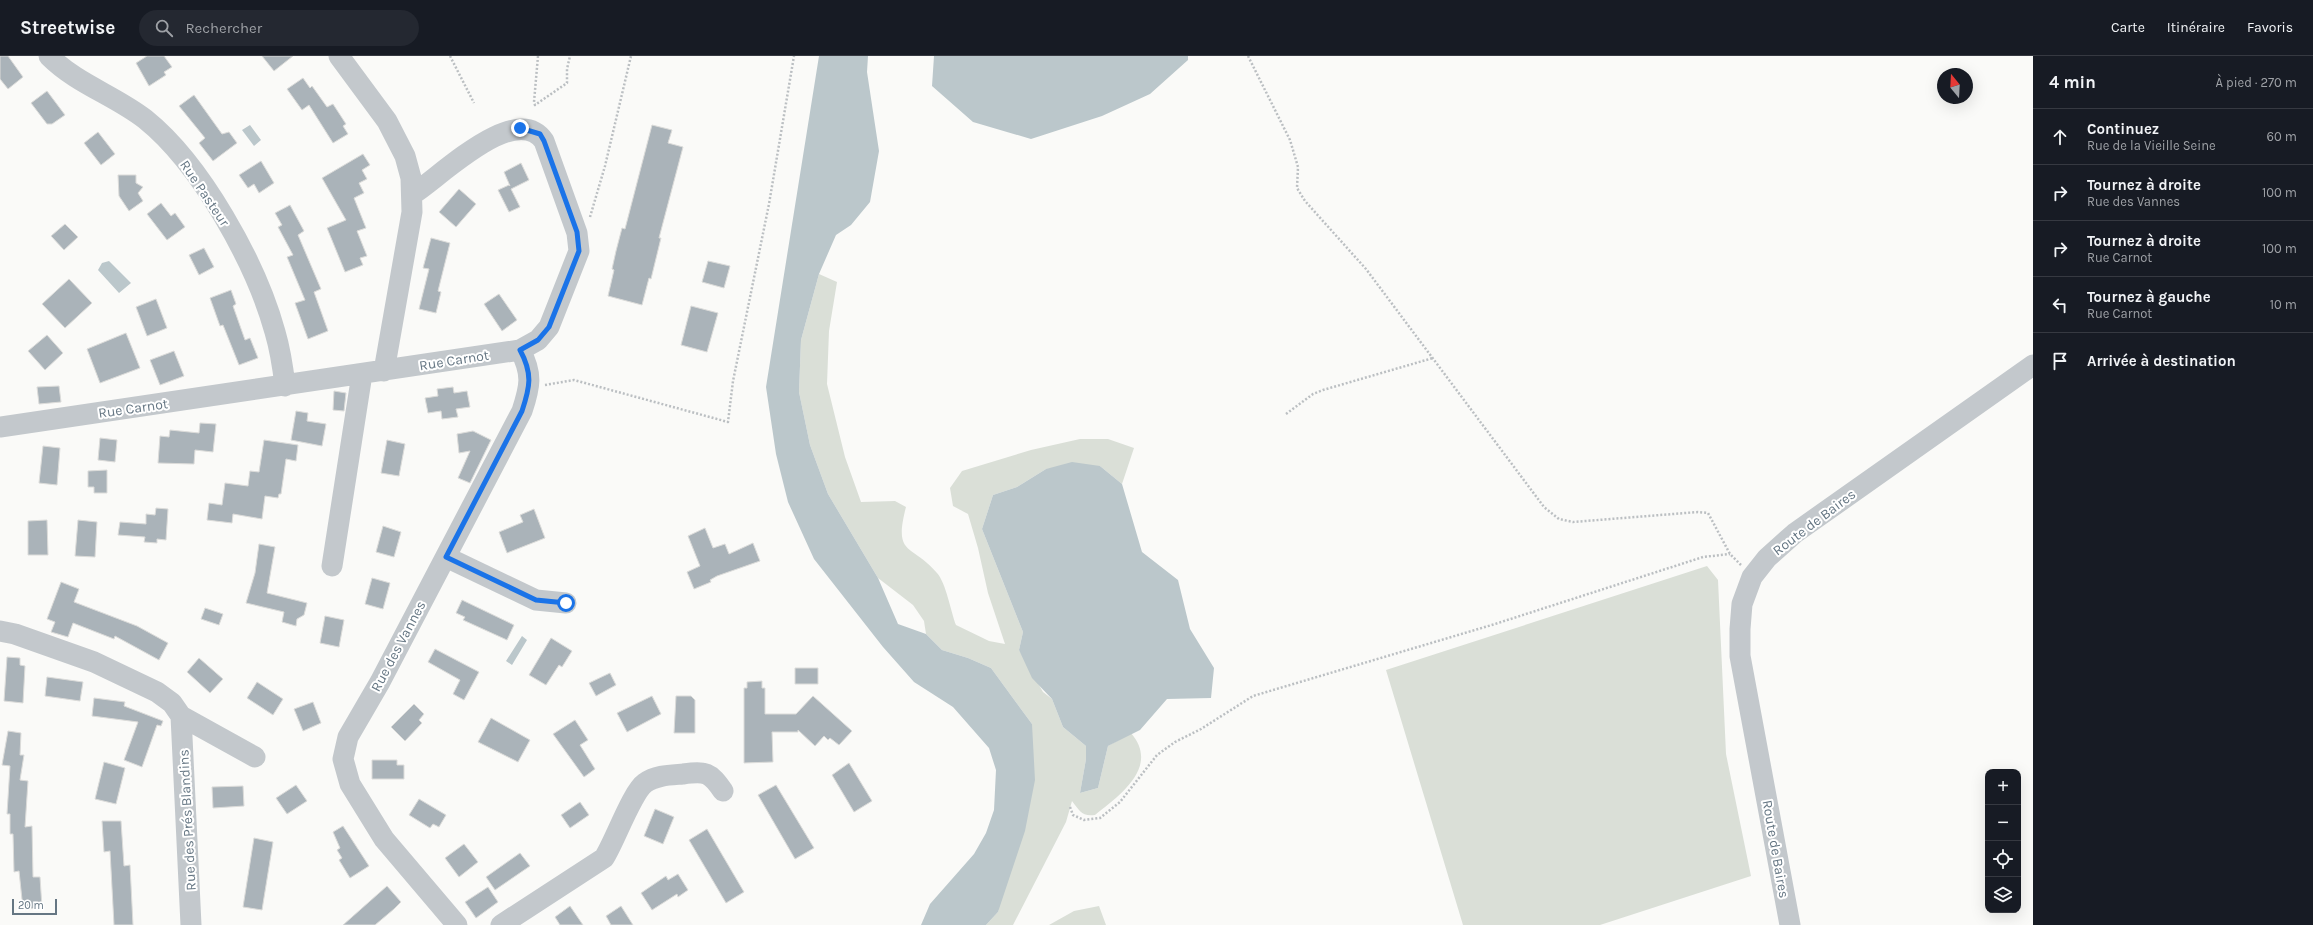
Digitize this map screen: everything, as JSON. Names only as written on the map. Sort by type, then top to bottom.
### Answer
[{"type":"street","name":"Rue Pasteur","points":[[49,56],[60,67],[81,82],[124,103],[147,120],[172,145],[197,177],[220,211],[255,278],[276,333],[285,386]]},
{"type":"street","points":[[340,56],[387,121],[398,140],[405,156],[413,194],[412,212],[384,371]]},
{"type":"street","name":"Rue Carnot","points":[[0,427],[520,350],[538,340],[549,327],[579,251],[576,227],[544,141],[540,134],[530,129],[520,128],[505,133],[458,159],[413,194]]},
{"type":"street","name":"Rue des Vannes","points":[[457,925],[384,839],[350,784],[343,759],[348,737],[446,557],[522,411],[530,388],[527,364],[520,350]]},
{"type":"street","name":"Route de Baires","points":[[1790,925],[1740,656],[1742,604],[1752,577],[1766,558],[1795,533],[2033,365]]},
{"type":"street","points":[[332,566],[362,374]]},
{"type":"street","points":[[446,557],[536,600],[566,603]]},
{"type":"street","points":[[0,631],[15,634],[94,662],[157,692],[172,702],[181,716],[255,757]]},
{"type":"street","name":"Rue des Prés Blandins","points":[[181,716],[191,925]]},
{"type":"street","points":[[501,925],[604,858],[612,846],[637,792],[644,783],[659,776],[700,772],[713,776],[723,792]]},
{"type":"path","points":[[450,56],[474,103]]},
{"type":"path","points":[[538,56],[535,105],[567,83],[567,68],[570,56]]},
{"type":"path","points":[[576,227],[590,218],[605,166],[631,56]]},
{"type":"path","points":[[530,388],[574,380],[728,422],[733,381],[768,204],[794,56]]},
{"type":"path","points":[[1248,56],[1290,140],[1298,167],[1297,188],[1305,201],[1366,269],[1544,506],[1559,520],[1573,522],[1698,512],[1708,513],[1730,554],[1752,577]]},
{"type":"path","points":[[1286,414],[1313,394],[1323,390],[1433,358]]},
{"type":"path","points":[[1070,806],[1073,815],[1084,820],[1100,818],[1120,802],[1157,756],[1175,742],[1201,729],[1253,696],[1503,621],[1703,558],[1730,554]]},
{"type":"shaded area","points":[[819,56],[868,56],[867,72],[879,151],[870,202],[851,225],[836,235],[819,274],[801,340],[799,392],[810,445],[828,494],[878,578],[898,624],[926,634],[942,650],[968,658],[991,668],[1032,724],[1035,780],[1025,831],[998,912],[986,925],[921,925],[930,904],[974,854],[986,833],[994,810],[996,770],[989,748],[953,707],[914,682],[883,647],[814,559],[788,502],[776,454],[766,387]]},
{"type":"shaded area","points":[[934,56],[1188,56],[1188,60],[1150,94],[1102,116],[1031,139],[973,122],[932,86]]},
{"type":"shaded area","points":[[250,125],[261,140],[254,146],[242,130]]},
{"type":"shaded area","points":[[109,261],[131,283],[119,293],[98,270],[102,263]]},
{"type":"shaded area","points":[[819,274],[837,282],[829,331],[827,384],[845,457],[861,502],[895,501],[906,507],[902,534],[904,542],[907,548],[937,573],[946,590],[956,625],[989,641],[1005,644],[988,593],[978,548],[968,514],[953,506],[950,488],[962,471],[1031,450],[1080,439],[1108,439],[1134,448],[1122,484],[1100,466],[1046,469],[1017,487],[993,495],[982,529],[1023,632],[1019,650],[1043,692],[1052,699],[1063,727],[1086,746],[1086,759],[1080,793],[1098,788],[1108,746],[1131,733],[1139,745],[1141,757],[1139,769],[1133,779],[1115,799],[1095,815],[1084,814],[1072,801],[1066,822],[1013,925],[986,925],[998,912],[1032,724],[991,668],[968,658],[942,650],[926,634],[924,621],[913,605],[878,578],[828,494],[810,445],[799,392],[801,340]]},
{"type":"shaded area","points":[[1072,462],[1100,466],[1122,484],[1142,552],[1178,580],[1190,629],[1214,668],[1211,698],[1167,699],[1140,730],[1108,746],[1098,788],[1080,793],[1086,759],[1086,746],[1063,727],[1052,699],[1032,678],[1019,650],[1023,632],[982,529],[993,495],[1017,487],[1046,469]]},
{"type":"shaded area","points":[[1707,566],[1718,580],[1726,754],[1751,876],[1600,925],[1463,925],[1386,670]]},
{"type":"shaded area","points":[[522,636],[527,640],[512,665],[506,661]]},
{"type":"shaded area","points":[[1099,906],[1106,925],[1049,925],[1074,911]]},
{"type":"building","points":[[0,56],[8,56],[23,77],[8,89],[0,79]]},
{"type":"building","points":[[147,56],[164,56],[172,67],[164,72],[166,75],[149,86],[136,63]]},
{"type":"building","points":[[262,56],[293,56],[274,71]]},
{"type":"building","points":[[303,78],[310,88],[312,86],[327,107],[333,104],[346,124],[343,126],[348,134],[333,143],[309,105],[302,110],[287,89]]},
{"type":"building","points":[[47,91],[65,115],[52,124],[47,124],[31,103]]},
{"type":"building","points":[[194,95],[222,134],[229,132],[237,143],[213,161],[199,143],[205,138],[179,106]]},
{"type":"building","points":[[652,125],[672,130],[668,143],[683,147],[659,238],[661,238],[651,279],[649,278],[642,305],[608,296],[614,270],[612,269],[616,251],[622,228],[625,229]]},
{"type":"building","points":[[98,132],[115,154],[101,165],[84,143]]},
{"type":"building","points":[[363,154],[370,165],[362,170],[367,179],[359,183],[364,193],[354,198],[366,228],[357,231],[367,256],[360,258],[363,265],[345,272],[327,228],[346,220],[322,178]]},
{"type":"building","points":[[261,161],[274,183],[259,193],[254,184],[248,188],[239,175]]},
{"type":"building","points":[[521,163],[529,180],[511,189],[520,207],[509,212],[498,190],[509,185],[510,186],[504,172]]},
{"type":"building","points":[[118,175],[136,175],[136,183],[143,187],[138,193],[143,201],[129,211],[119,196]]},
{"type":"building","points":[[459,189],[476,204],[456,227],[439,212]]},
{"type":"building","points":[[161,203],[171,216],[175,213],[185,227],[167,240],[147,214]]},
{"type":"building","points":[[290,205],[304,231],[298,235],[321,289],[314,292],[328,331],[308,339],[295,303],[305,300],[287,257],[293,255],[278,227],[282,225],[275,213]]},
{"type":"building","points":[[65,224],[78,237],[64,250],[51,236]]},
{"type":"building","points":[[431,238],[450,243],[438,291],[441,292],[436,313],[419,309],[429,269],[423,268]]},
{"type":"building","points":[[204,248],[214,267],[199,275],[189,255]]},
{"type":"building","points":[[708,261],[730,266],[724,288],[702,282]]},
{"type":"building","points":[[69,279],[92,303],[65,328],[42,304]]},
{"type":"building","points":[[231,290],[236,304],[233,306],[245,340],[250,338],[258,358],[239,365],[223,325],[220,326],[210,298]]},
{"type":"building","points":[[499,294],[517,320],[502,331],[484,304]]},
{"type":"building","points":[[156,299],[167,328],[147,336],[136,307]]},
{"type":"building","points":[[691,306],[718,313],[707,352],[681,345]]},
{"type":"building","points":[[126,333],[140,368],[100,383],[87,349]]},
{"type":"building","points":[[47,335],[63,353],[45,370],[28,351]]},
{"type":"building","points":[[174,351],[184,376],[160,385],[150,360]]},
{"type":"building","points":[[59,386],[61,402],[39,404],[37,387]]},
{"type":"building","points":[[453,387],[454,393],[467,391],[470,407],[456,409],[458,417],[442,419],[441,411],[428,413],[425,398],[438,396],[437,389]]},
{"type":"building","points":[[334,391],[346,393],[344,411],[333,410]]},
{"type":"building","points":[[296,411],[308,413],[307,421],[326,424],[322,446],[291,440]]},
{"type":"building","points":[[200,423],[216,424],[213,452],[195,450],[194,464],[158,463],[160,436],[169,437],[170,430],[199,433]]},
{"type":"building","points":[[473,431],[491,440],[470,483],[458,478],[470,451],[459,453],[457,434]]},
{"type":"building","points":[[100,438],[117,440],[115,462],[98,460]]},
{"type":"building","points":[[264,440],[298,445],[296,461],[286,459],[281,494],[279,494],[278,498],[265,496],[262,519],[233,514],[232,523],[207,520],[209,503],[222,505],[225,483],[248,486],[250,471],[259,472]]},
{"type":"building","points":[[387,440],[405,444],[399,476],[381,473]]},
{"type":"building","points":[[43,446],[60,448],[57,485],[39,483]]},
{"type":"building","points":[[107,470],[107,493],[94,493],[94,487],[88,487],[88,471]]},
{"type":"building","points":[[156,508],[168,509],[166,540],[157,539],[157,543],[144,542],[145,537],[118,535],[120,522],[146,524],[146,514],[155,515]]},
{"type":"building","points":[[534,509],[545,538],[507,553],[499,532],[523,522],[520,515]]},
{"type":"building","points":[[47,520],[48,555],[28,555],[28,521]]},
{"type":"building","points":[[78,520],[97,522],[95,557],[75,556]]},
{"type":"building","points":[[383,526],[401,532],[394,557],[376,552]]},
{"type":"building","points":[[705,528],[713,548],[725,544],[729,554],[753,543],[760,561],[717,576],[710,580],[711,582],[694,589],[687,572],[700,566],[688,536]]},
{"type":"building","points":[[259,544],[275,547],[267,593],[307,603],[304,615],[297,619],[296,626],[282,622],[284,612],[246,603],[255,573]]},
{"type":"building","points":[[372,578],[390,583],[383,609],[365,604]]},
{"type":"building","points":[[61,582],[79,589],[74,602],[137,626],[168,643],[159,660],[115,636],[114,639],[73,623],[68,637],[51,632],[55,622],[47,619]]},
{"type":"building","points":[[462,600],[514,625],[507,640],[463,620],[465,617],[456,613]]},
{"type":"building","points":[[205,608],[223,614],[219,625],[201,619]]},
{"type":"building","points":[[325,616],[344,620],[339,647],[320,643]]},
{"type":"building","points":[[551,638],[572,651],[562,667],[559,665],[546,685],[529,675]]},
{"type":"building","points":[[435,649],[479,672],[464,700],[453,694],[460,680],[428,662]]},
{"type":"building","points":[[7,657],[20,658],[20,665],[25,666],[23,703],[4,701]]},
{"type":"building","points":[[199,658],[223,679],[210,693],[187,672]]},
{"type":"building","points":[[795,668],[818,668],[818,684],[795,684]]},
{"type":"building","points":[[610,673],[616,685],[596,696],[589,683]]},
{"type":"building","points":[[47,677],[83,682],[80,701],[45,696]]},
{"type":"building","points":[[762,681],[762,688],[765,688],[765,714],[796,714],[813,696],[852,731],[839,745],[830,738],[828,740],[824,736],[815,746],[798,730],[798,732],[772,732],[773,762],[744,763],[744,688],[747,688],[747,682]]},
{"type":"building","points":[[257,682],[283,699],[273,715],[247,698]]},
{"type":"building","points":[[652,696],[661,714],[627,732],[617,713]]},
{"type":"building","points":[[676,696],[691,696],[695,700],[695,733],[674,733]]},
{"type":"building","points":[[94,698],[125,702],[124,706],[163,721],[161,726],[157,725],[142,767],[124,760],[138,722],[92,716]]},
{"type":"building","points":[[313,702],[321,723],[303,731],[294,709]]},
{"type":"building","points":[[414,704],[424,714],[419,720],[422,723],[405,741],[391,727]]},
{"type":"building","points":[[491,718],[530,740],[518,762],[478,742]]},
{"type":"building","points":[[575,720],[588,740],[580,745],[595,769],[584,777],[553,734]]},
{"type":"building","points":[[8,731],[21,733],[20,755],[24,755],[20,780],[28,781],[25,827],[32,826],[33,877],[40,877],[42,908],[23,909],[19,871],[14,872],[13,834],[10,834],[10,814],[7,814],[10,766],[2,765]]},
{"type":"building","points":[[372,760],[397,760],[397,765],[404,765],[404,779],[372,779]]},
{"type":"building","points":[[104,762],[125,768],[116,804],[95,799]]},
{"type":"building","points":[[849,763],[872,801],[854,812],[832,775]]},
{"type":"building","points":[[296,785],[307,801],[287,814],[276,798]]},
{"type":"building","points":[[776,785],[814,848],[795,859],[758,795]]},
{"type":"building","points":[[243,786],[244,806],[213,808],[212,787]]},
{"type":"building","points":[[419,799],[446,815],[439,827],[433,824],[430,828],[409,815]]},
{"type":"building","points":[[580,802],[589,815],[570,828],[561,815]]},
{"type":"building","points":[[655,809],[674,817],[663,844],[644,836]]},
{"type":"building","points":[[102,821],[121,821],[124,866],[130,865],[133,925],[114,925],[110,851],[104,852]]},
{"type":"building","points":[[343,826],[369,866],[350,878],[339,860],[342,858],[337,850],[340,848],[333,832]]},
{"type":"building","points":[[707,829],[744,892],[726,903],[689,840]]},
{"type":"building","points":[[254,838],[273,842],[262,910],[243,907]]},
{"type":"building","points":[[464,844],[478,862],[459,877],[445,858]]},
{"type":"building","points":[[520,853],[530,866],[495,890],[486,877]]},
{"type":"building","points":[[678,874],[688,890],[678,897],[677,894],[652,910],[641,893],[666,876],[668,880]]},
{"type":"building","points":[[387,886],[401,902],[394,909],[375,925],[343,925]]},
{"type":"building","points":[[488,887],[498,902],[476,918],[465,902]]},
{"type":"building","points":[[570,906],[583,925],[560,925],[555,917]]},
{"type":"building","points":[[621,906],[633,925],[611,925],[606,916]]},
{"type":"route","points":[[520,128],[530,129],[540,134],[544,141],[577,232],[579,251],[549,327],[538,340],[520,350],[527,364],[530,388],[522,411],[446,557],[536,600],[566,603]]}]
